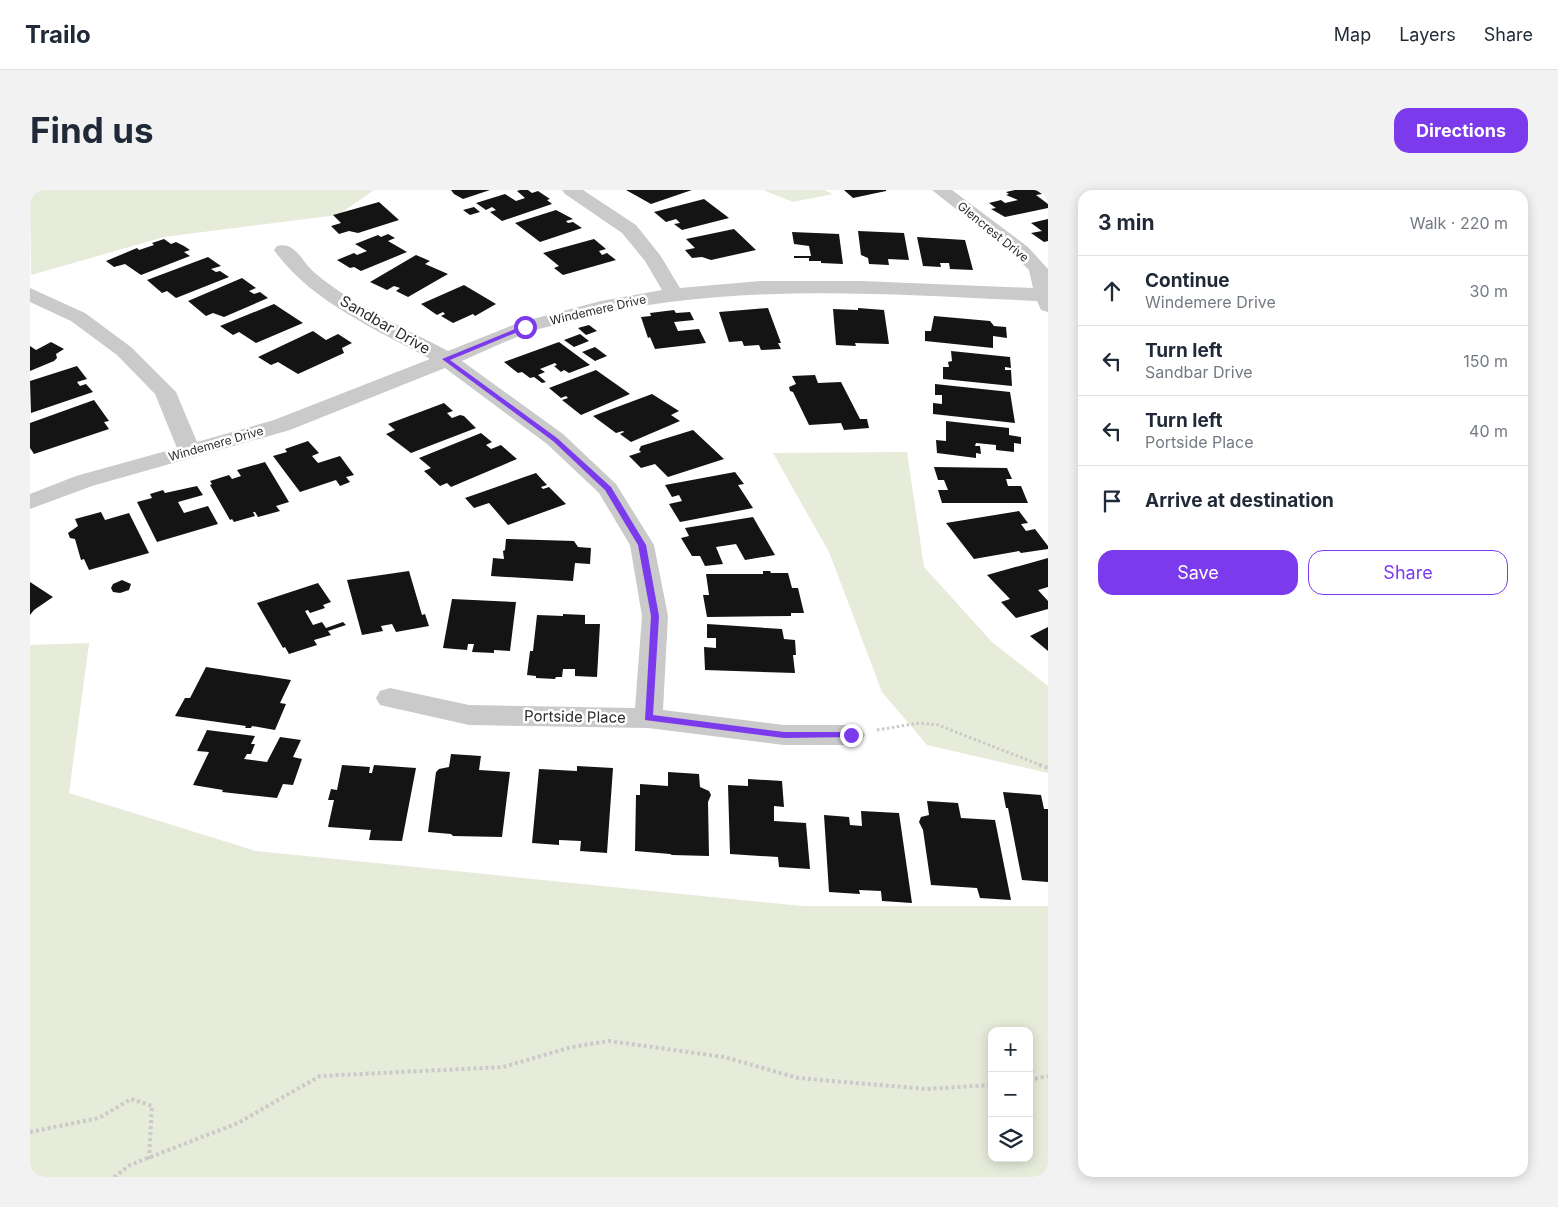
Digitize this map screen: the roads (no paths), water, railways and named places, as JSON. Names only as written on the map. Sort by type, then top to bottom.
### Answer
[{"type":"street","points":[[570,190],[629,230],[653,259],[674,294]]},
{"type":"street","name":"Glencrest Drive","points":[[941,190],[1021,251],[1038,269],[1047,301]]},
{"type":"street","name":"Sandbar Drive","points":[[284,250],[307,277],[355,310],[446,359],[555,439],[608,489],[642,545],[655,616],[648,718]]},
{"type":"street","name":"Windemere Drive","points":[[30,502],[84,481],[282,425],[364,394],[525,327],[601,307],[674,294],[760,287],[862,287],[1047,301]]},
{"type":"street","points":[[30,294],[78,317],[124,351],[165,392],[190,452]]},
{"type":"street","name":"Portside Place","points":[[390,698],[469,715],[648,718],[784,735],[851,735]]}]
